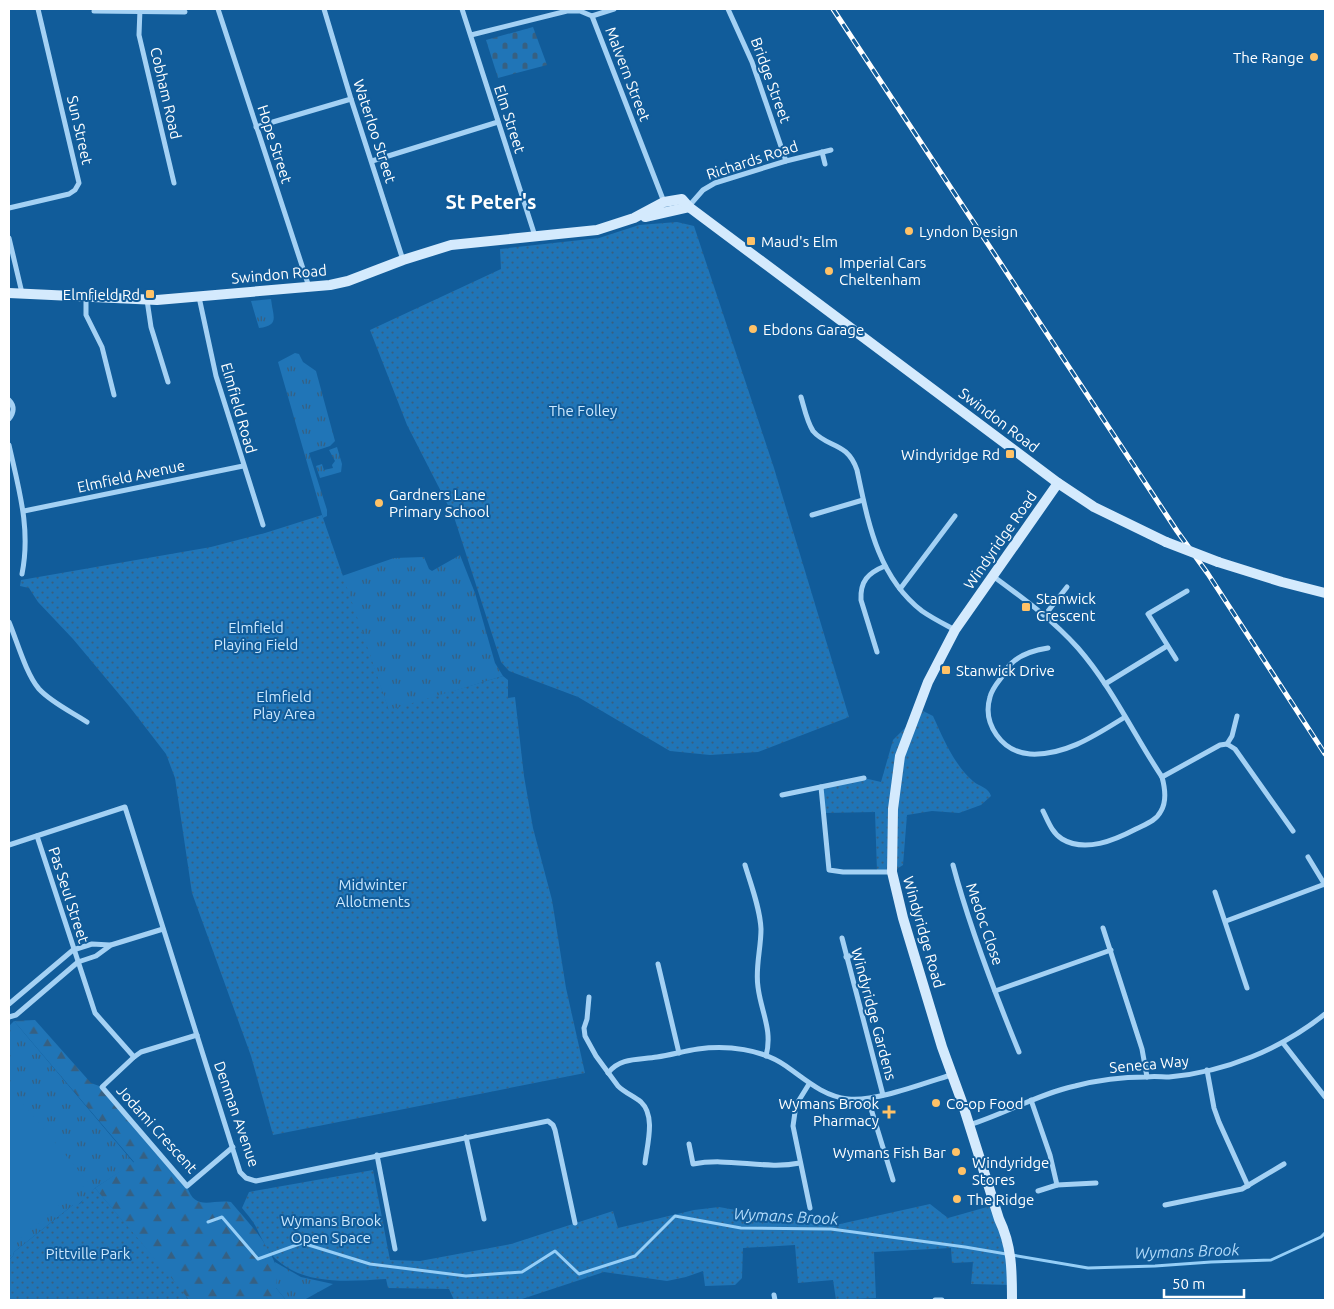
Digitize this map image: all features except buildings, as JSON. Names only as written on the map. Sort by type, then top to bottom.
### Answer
[{"type":"street","name":"Sun Street","points":[[9,208],[68,194],[75,190],[79,183],[38,9]]},
{"type":"street","name":"Hope Street","points":[[218,9],[309,287]]},
{"type":"street","name":"Waterloo Street","points":[[324,9],[402,260]]},
{"type":"street","name":"Elm Street","points":[[462,9],[535,236]]},
{"type":"street","points":[[592,16],[614,9]]},
{"type":"street","name":"Bridge Street","points":[[728,9],[752,62],[786,161]]},
{"type":"street","name":"Cobham Road","points":[[140,10],[139,35],[174,183]]},
{"type":"street","name":"Malvern Street","points":[[471,36],[566,11],[580,10],[592,16],[664,202]]},
{"type":"street","points":[[94,11],[186,12]]},
{"type":"street","points":[[256,128],[351,99]]},
{"type":"street","points":[[372,161],[498,122]]},
{"type":"street","name":"Richards Road","points":[[689,207],[703,190],[716,183],[786,161],[831,150]]},
{"type":"street","points":[[822,152],[825,164]]},
{"type":"street","name":"Swindon Road","points":[[634,218],[664,202],[682,199],[689,207],[1058,484],[1094,508],[1166,542],[1218,562],[1282,582],[1325,592]]},
{"type":"street","name":"Swindon Road","points":[[9,293],[147,300],[330,285],[348,281],[402,260],[451,245],[598,230],[634,218],[689,207]]},
{"type":"street","points":[[9,238],[22,293]]},
{"type":"street","points":[[86,297],[86,315],[102,347],[114,395]]},
{"type":"street","name":"Elmfield Road","points":[[199,297],[216,376],[263,525]]},
{"type":"street","points":[[147,300],[151,327],[168,382]]},
{"type":"street","points":[[801,397],[814,431],[840,448],[853,460],[874,540],[884,566],[900,589],[921,610],[955,630]]},
{"type":"street","points":[[9,400],[13,407],[13,412],[9,419]]},
{"type":"street","points":[[9,445],[24,511],[26,554],[22,574]]},
{"type":"street","name":"Elmfield Avenue","points":[[24,511],[243,466]]},
{"type":"street","name":"Windyridge Road","points":[[1012,1300],[1006,1236],[998,1219],[962,1102],[951,1075],[892,872],[893,810],[900,756],[912,720],[928,682],[955,630],[1058,484]]},
{"type":"street","points":[[812,515],[863,500]]},
{"type":"street","points":[[900,589],[955,516]]},
{"type":"street","points":[[877,652],[860,594],[866,579],[873,571],[884,566]]},
{"type":"street","points":[[992,575],[1045,615],[1079,650],[1104,684],[1162,777],[1165,788],[1164,803],[1160,813],[1152,821],[1119,838],[1100,843],[1070,842],[1056,834],[1051,819],[1043,811]]},
{"type":"street","points":[[1045,615],[1068,587]]},
{"type":"street","points":[[1176,658],[1148,614],[1187,591]]},
{"type":"street","points":[[9,622],[31,676],[38,688],[87,722]]},
{"type":"street","points":[[1104,684],[1167,646]]},
{"type":"street","points":[[1048,648],[1027,653],[1012,663],[991,692],[988,705],[989,719],[994,732],[1002,742],[1022,753],[1053,752],[1078,743],[1125,718]]},
{"type":"street","points":[[1227,744],[1232,736],[1237,716]]},
{"type":"street","points":[[1162,777],[1220,745],[1227,744],[1238,752],[1293,832]]},
{"type":"street","points":[[782,795],[864,778]]},
{"type":"street","points":[[821,787],[829,870],[843,872],[892,872]]},
{"type":"street","name":"Denman Avenue","points":[[9,845],[125,807],[240,1172],[246,1178],[253,1181],[545,1120],[551,1122],[555,1130],[575,1223]]},
{"type":"street","name":"Pas Seul Street","points":[[37,836],[95,1013],[134,1056]]},
{"type":"street","points":[[1226,921],[1325,884],[1308,857]]},
{"type":"street","points":[[745,865],[761,926],[757,975],[769,1043],[766,1056]]},
{"type":"street","name":"Medoc Close","points":[[953,865],[962,900],[994,991],[1019,1052]]},
{"type":"street","points":[[1215,892],[1247,988]]},
{"type":"street","points":[[1103,928],[1142,1049],[1148,1077]]},
{"type":"street","points":[[9,1017],[14,1017],[78,962],[96,956],[111,945],[163,929]]},
{"type":"street","name":"Windyridge Gardens","points":[[842,938],[882,1095]]},
{"type":"street","points":[[9,1004],[73,950],[92,944],[111,945]]},
{"type":"street","points":[[994,991],[1111,950]]},
{"type":"street","points":[[846,957],[860,953]]},
{"type":"street","points":[[658,964],[679,1053]]},
{"type":"street","points":[[589,997],[588,1019],[584,1028],[585,1036],[608,1072],[623,1091],[641,1103],[647,1111],[649,1121],[645,1163]]},
{"type":"street","name":"Seneca Way","points":[[968,1125],[990,1119],[1031,1100],[1073,1086],[1107,1080],[1168,1077],[1207,1070],[1247,1058],[1283,1042],[1325,1014]]},
{"type":"street","name":"Jodami Crescent","points":[[197,1035],[141,1052],[134,1056],[102,1087],[187,1186],[233,1147]]},
{"type":"street","points":[[1283,1042],[1325,1097]]},
{"type":"street","name":"Windyridge Gardens","points":[[608,1072],[622,1062],[656,1058],[698,1049],[722,1048],[766,1056],[785,1066],[821,1091],[840,1098],[868,1099],[951,1075]]},
{"type":"street","points":[[1207,1070],[1214,1108],[1248,1186]]},
{"type":"street","points":[[809,1084],[796,1105],[793,1120],[810,1208]]},
{"type":"street","points":[[868,1099],[893,1180]]},
{"type":"street","points":[[1031,1100],[1050,1155],[1057,1185]]},
{"type":"street","points":[[466,1137],[484,1219]]},
{"type":"street","points":[[689,1144],[694,1164],[720,1161],[783,1166],[800,1162]]},
{"type":"street","points":[[378,1155],[395,1250]]},
{"type":"street","points":[[1165,1205],[1248,1186],[1284,1164]]},
{"type":"street","points":[[1038,1190],[1057,1185],[1096,1183]]},
{"type":"street","points":[[935,1300],[942,1300]]},
{"type":"green space","points":[[533,27],[547,65],[498,78],[486,40]]},
{"type":"green space","name":"The Folley","points":[[677,222],[694,226],[774,468],[849,717],[758,752],[710,755],[670,751],[578,697],[509,671],[501,662],[454,517],[407,425],[370,330],[501,269],[500,249],[599,238],[639,225]]},
{"type":"green space","points":[[271,299],[274,315],[273,322],[266,327],[259,328],[251,301]]},
{"type":"green space","points":[[295,353],[299,354],[303,362],[316,371],[335,441],[330,446],[309,453],[327,510],[327,516],[323,518],[278,362]]},
{"type":"green space","points":[[337,447],[342,464],[341,472],[320,478],[316,466],[322,464],[324,470],[333,468],[332,465],[335,461],[329,450]]},
{"type":"green space","name":"Midwinter Allotments","points":[[322,515],[389,710],[503,676],[508,680],[508,698],[515,697],[524,776],[533,828],[552,900],[566,988],[585,1073],[273,1135],[251,1056],[192,893],[175,778],[166,754],[129,706],[73,639],[38,602],[29,588],[20,586],[21,580],[211,547],[265,533]]},
{"type":"green space","points":[[460,555],[475,593],[495,663],[503,676],[389,711],[342,576],[394,558],[424,557],[429,569],[432,571]]},
{"type":"green space","points":[[917,708],[933,716],[950,751],[961,768],[974,782],[988,791],[991,796],[981,805],[959,813],[932,811],[907,815],[903,865],[892,872],[877,872],[875,812],[824,813],[821,787],[864,778],[881,782],[893,740],[913,720]]},
{"type":"green space","points":[[35,1020],[91,1083],[102,1087],[187,1186],[194,1199],[204,1203],[231,1202],[266,1245],[276,1267],[276,1288],[286,1300],[189,1300],[95,1188],[134,1162],[14,1021]]},
{"type":"green space","points":[[14,1021],[134,1163],[95,1188],[78,1205],[73,1205],[14,1252],[9,1260],[9,1026]]},
{"type":"green space","points":[[9,1087],[88,1182],[9,1247]]},
{"type":"green space","name":"Wymans Brook Open Space","points":[[373,1170],[390,1260],[420,1261],[511,1244],[613,1211],[618,1228],[694,1210],[719,1207],[831,1226],[930,1204],[948,1218],[994,1205],[1012,1285],[971,1284],[973,1262],[952,1263],[951,1248],[874,1252],[876,1298],[836,1300],[833,1280],[798,1283],[795,1245],[743,1248],[742,1278],[735,1285],[705,1286],[703,1271],[667,1281],[604,1272],[519,1300],[454,1300],[449,1289],[388,1288],[386,1279],[343,1281],[315,1278],[301,1274],[273,1256],[253,1222],[242,1208],[249,1192]]},
{"type":"green space","name":"Pittville Park","points":[[95,1188],[189,1300],[9,1300],[9,1260],[14,1252],[73,1205],[80,1204],[83,1198]]},
{"type":"green space","points":[[275,1262],[301,1277],[333,1284],[304,1300],[286,1300],[276,1288]]},
{"type":"waterway","name":"Wymans Brook","points":[[208,1222],[222,1217],[258,1259],[302,1243],[370,1264],[466,1276],[522,1272],[555,1251],[579,1274],[635,1256],[675,1216],[741,1228],[831,1229],[965,1247],[1088,1268],[1271,1260],[1321,1237],[1325,1233]]},
{"type":"railway","points":[[833,9],[1177,531],[1208,574],[1325,754]]},
{"type":"place","name":"The Range","points":[[1314,57]]},
{"type":"place","name":"Lyndon Design","points":[[909,231]]},
{"type":"place","name":"Maud's Elm","points":[[751,241]]},
{"type":"place","name":"Imperial Cars Cheltenham","points":[[829,271]]},
{"type":"place","name":"Elmfield Rd","points":[[150,294]]},
{"type":"place","name":"Ebdons Garage","points":[[753,329]]},
{"type":"place","name":"Windyridge Rd","points":[[1010,454]]},
{"type":"place","name":"Gardners Lane Primary School","points":[[379,503]]},
{"type":"place","name":"Stanwick Crescent","points":[[1026,607]]},
{"type":"place","name":"Stanwick Drive","points":[[946,670]]},
{"type":"place","name":"Co-op Food","points":[[936,1103]]},
{"type":"place","name":"Wymans Brook Pharmacy","points":[[889,1112]]},
{"type":"place","name":"Wymans Fish Bar","points":[[956,1152]]},
{"type":"place","name":"Windyridge Stores","points":[[962,1171]]},
{"type":"place","name":"The Ridge","points":[[957,1199]]},
{"type":"district","name":"St Peter's","points":[[491,201]]},
{"type":"park label","name":"Elmfield Playing Field","points":[[256,636]]},
{"type":"park label","name":"Elmfield Play Area","points":[[284,704]]}]
